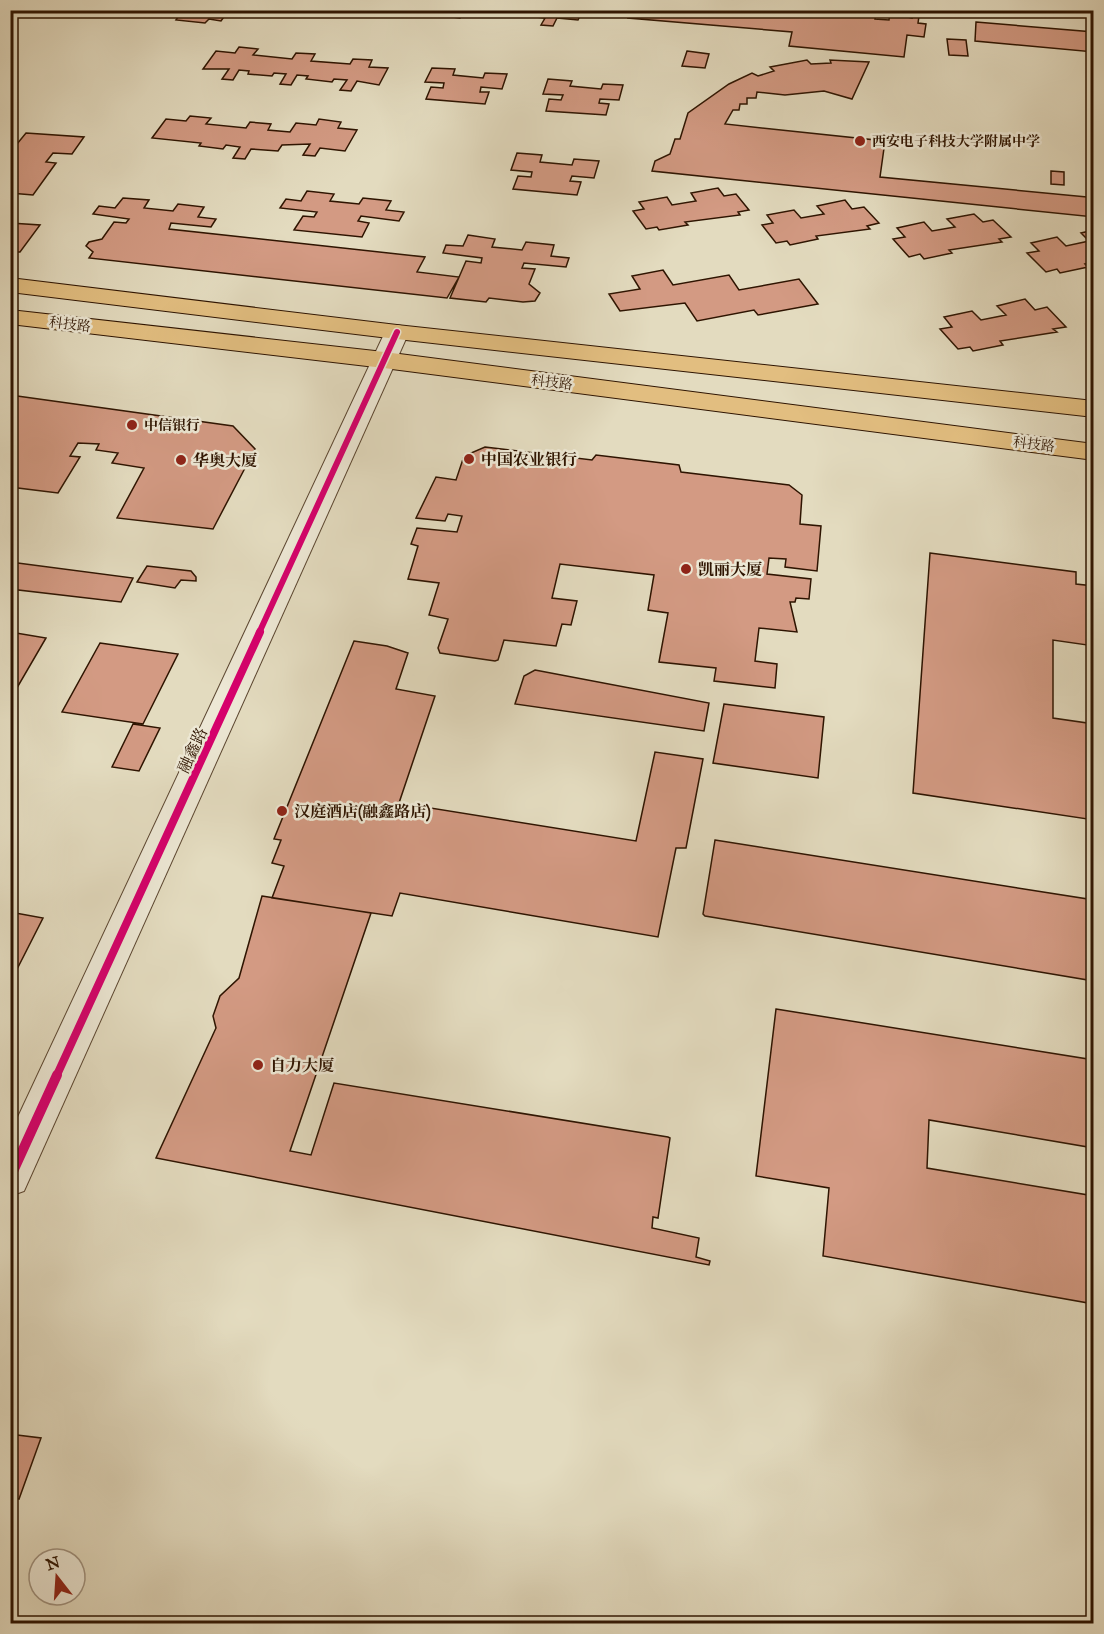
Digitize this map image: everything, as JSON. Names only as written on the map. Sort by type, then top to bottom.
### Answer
[{"type":"main road","name":"科技路","points":[[10,285],[391,346],[1094,452]]},
{"type":"main road","name":"科技路","points":[[10,317],[391,346],[1094,409]]},
{"type":"street","name":"融鑫路","points":[[10,1178],[391,346]]},
{"type":"building","points":[[110,10],[229,10],[221,21],[209,19],[205,23],[176,20],[178,17],[155,15],[152,17]]},
{"type":"building","points":[[391,10],[464,10],[460,18]]},
{"type":"building","points":[[471,10],[583,10],[578,20],[557,18],[553,26],[541,25],[545,18]]},
{"type":"building","points":[[631,10],[787,10],[786,14],[794,15],[794,12],[803,12],[803,10],[834,10],[833,15],[845,16],[847,10],[856,10],[876,12],[875,19],[889,20],[890,13],[912,18],[912,15],[919,16],[918,23],[926,24],[924,37],[907,35],[904,57],[789,46],[792,32],[628,18]]},
{"type":"building","points":[[976,22],[1094,32],[1094,52],[975,41]]},
{"type":"building","points":[[947,39],[966,40],[968,56],[949,55]]},
{"type":"building","points":[[239,47],[258,49],[253,55],[292,59],[296,53],[315,54],[311,61],[350,64],[353,59],[372,60],[369,67],[388,68],[379,85],[357,81],[351,91],[340,90],[347,80],[334,79],[332,82],[306,79],[308,76],[297,75],[291,85],[280,84],[286,74],[274,73],[272,76],[248,74],[249,71],[239,70],[233,80],[222,79],[229,69],[203,69],[216,51],[235,53]]},
{"type":"building","points":[[687,51],[709,54],[705,68],[682,66]]},
{"type":"building","points":[[807,60],[811,64],[831,63],[830,60],[869,62],[852,99],[824,91],[785,95],[757,92],[756,98],[747,98],[747,104],[740,104],[739,110],[733,110],[725,124],[885,141],[880,177],[1094,196],[1094,217],[652,171],[655,161],[670,154],[675,139],[680,139],[688,113],[729,84],[752,73],[758,76],[774,71],[770,67]]},
{"type":"building","points":[[432,68],[455,69],[453,75],[483,78],[485,73],[507,74],[502,89],[481,87],[480,92],[489,92],[485,104],[426,99],[431,87],[443,88],[444,83],[425,82]]},
{"type":"building","points":[[548,79],[572,81],[570,86],[601,89],[603,84],[623,85],[619,100],[600,99],[599,103],[609,104],[606,115],[546,111],[549,99],[561,100],[563,95],[543,94]]},
{"type":"building","points":[[190,116],[211,118],[206,124],[246,128],[250,122],[271,124],[268,130],[290,132],[296,123],[316,125],[319,119],[341,122],[338,128],[357,130],[345,151],[320,148],[315,156],[303,155],[310,144],[282,145],[278,151],[251,149],[245,159],[233,158],[240,147],[226,145],[223,149],[199,146],[201,143],[152,138],[166,119],[186,121]]},
{"type":"building","points":[[26,133],[84,137],[72,154],[53,153],[46,162],[56,163],[33,195],[10,193],[10,144],[17,144]]},
{"type":"building","points":[[517,153],[542,155],[540,162],[572,165],[574,159],[599,161],[594,178],[572,176],[570,181],[581,182],[577,195],[513,189],[518,176],[531,177],[532,172],[511,170]]},
{"type":"building","points":[[1051,171],[1064,172],[1064,185],[1051,184]]},
{"type":"building","points":[[718,188],[724,196],[736,194],[749,210],[738,212],[740,215],[685,222],[688,225],[659,230],[657,227],[646,229],[633,211],[644,209],[639,202],[667,197],[672,205],[696,201],[691,193]]},
{"type":"building","points":[[307,191],[334,194],[330,201],[359,204],[363,198],[391,201],[386,210],[404,212],[399,221],[361,216],[358,221],[369,223],[362,237],[294,230],[303,216],[314,217],[317,212],[280,208],[286,199],[301,201]]},
{"type":"building","points":[[123,198],[149,200],[144,208],[173,211],[178,204],[204,207],[198,217],[216,219],[211,227],[171,223],[169,229],[425,257],[417,272],[459,277],[447,298],[89,258],[93,252],[86,246],[89,242],[102,239],[114,222],[126,223],[129,219],[93,214],[99,206],[115,208]]},
{"type":"building","points":[[845,200],[852,209],[864,207],[879,223],[867,226],[870,229],[816,236],[818,239],[790,245],[787,241],[776,243],[762,225],[773,223],[767,215],[794,210],[801,218],[824,214],[817,206]]},
{"type":"building","points":[[974,214],[983,222],[993,220],[1011,237],[999,239],[1002,242],[949,250],[952,253],[924,259],[920,254],[909,257],[893,239],[905,237],[897,228],[924,222],[932,231],[955,227],[947,219]]},
{"type":"building","points":[[10,223],[40,225],[20,252],[10,252]]},
{"type":"building","points":[[1094,230],[1094,262],[1085,264],[1088,267],[1060,273],[1057,269],[1046,272],[1027,253],[1039,251],[1031,243],[1057,237],[1066,246],[1089,241],[1081,233]]},
{"type":"building","points":[[468,235],[495,239],[492,247],[522,250],[526,242],[554,245],[551,256],[569,258],[566,267],[524,263],[522,268],[535,269],[529,284],[540,293],[535,301],[489,298],[486,302],[450,298],[466,261],[481,263],[482,258],[443,253],[446,245],[463,246]]},
{"type":"building","points":[[663,270],[673,285],[729,275],[739,290],[799,279],[818,304],[758,315],[754,310],[697,321],[685,303],[620,311],[609,294],[640,289],[632,276]]},
{"type":"building","points":[[1025,299],[1035,310],[1047,307],[1066,327],[1053,329],[1057,332],[1000,341],[1003,345],[973,351],[970,347],[958,349],[940,329],[952,327],[944,317],[972,311],[981,320],[1006,315],[997,306]]},
{"type":"building","name":"华奥大厦","points":[[10,395],[233,426],[255,449],[213,529],[117,518],[144,468],[112,463],[118,453],[96,450],[99,444],[78,443],[70,456],[80,457],[58,493],[10,487]]},
{"type":"building","name":"凯丽大厦","points":[[485,447],[592,460],[596,455],[679,465],[681,472],[789,485],[802,495],[800,524],[821,526],[817,571],[785,567],[786,559],[769,558],[767,574],[811,579],[809,599],[796,598],[795,602],[790,602],[797,632],[759,628],[755,661],[777,664],[775,688],[714,681],[716,668],[659,662],[668,613],[648,610],[654,575],[560,564],[552,598],[577,601],[571,625],[562,624],[556,646],[504,640],[498,660],[495,661],[440,653],[438,648],[448,619],[429,615],[439,583],[408,579],[418,546],[411,544],[417,528],[457,532],[462,516],[448,514],[445,521],[416,518],[436,477],[456,480],[464,456]]},
{"type":"building","points":[[930,553],[1076,572],[1076,584],[1094,586],[1094,646],[1053,640],[1053,718],[1094,724],[1094,820],[913,793]]},
{"type":"building","points":[[10,562],[133,578],[121,602],[10,589]]},
{"type":"building","points":[[147,566],[191,571],[196,581],[181,580],[175,588],[137,582]]},
{"type":"building","points":[[10,632],[46,638],[14,693],[10,693]]},
{"type":"building","points":[[354,641],[387,646],[408,653],[396,689],[435,696],[399,803],[636,841],[655,752],[703,759],[686,848],[676,848],[658,937],[400,893],[392,916],[272,898],[284,866],[272,863],[281,840],[274,839]]},
{"type":"building","points":[[100,643],[178,654],[143,724],[62,712]]},
{"type":"building","points":[[535,670],[709,703],[704,731],[515,704],[524,676]]},
{"type":"building","points":[[724,704],[824,717],[818,778],[713,763]]},
{"type":"building","points":[[133,724],[160,728],[139,771],[112,767]]},
{"type":"building","points":[[715,840],[1094,900],[1094,981],[705,916],[703,914]]},
{"type":"building","name":"自力大厦","points":[[262,896],[371,913],[290,1151],[311,1155],[334,1083],[668,1137],[670,1138],[658,1218],[653,1217],[652,1228],[699,1238],[696,1257],[710,1261],[709,1265],[156,1158],[216,1028],[213,1016],[220,996],[239,978]]},
{"type":"building","points":[[10,912],[43,918],[10,983]]},
{"type":"building","points":[[776,1009],[1094,1060],[1094,1148],[929,1120],[927,1168],[1094,1196],[1094,1304],[823,1256],[829,1188],[756,1176]]},
{"type":"building","points":[[17,1435],[41,1438],[19,1499],[10,1497],[10,1451]]},
{"type":"cycle path","points":[[10,1178],[397,332]]},
{"type":"place","name":"西安电子科技大学附属中学","points":[[860,141]]},
{"type":"place","name":"中信银行","points":[[132,425]]},
{"type":"place","name":"中国农业银行","points":[[469,459]]},
{"type":"place","name":"华奥大厦","points":[[181,460]]},
{"type":"place","name":"凯丽大厦","points":[[686,569]]},
{"type":"place","name":"汉庭酒店(融鑫路店)","points":[[282,811]]},
{"type":"place","name":"自力大厦","points":[[258,1065]]}]
